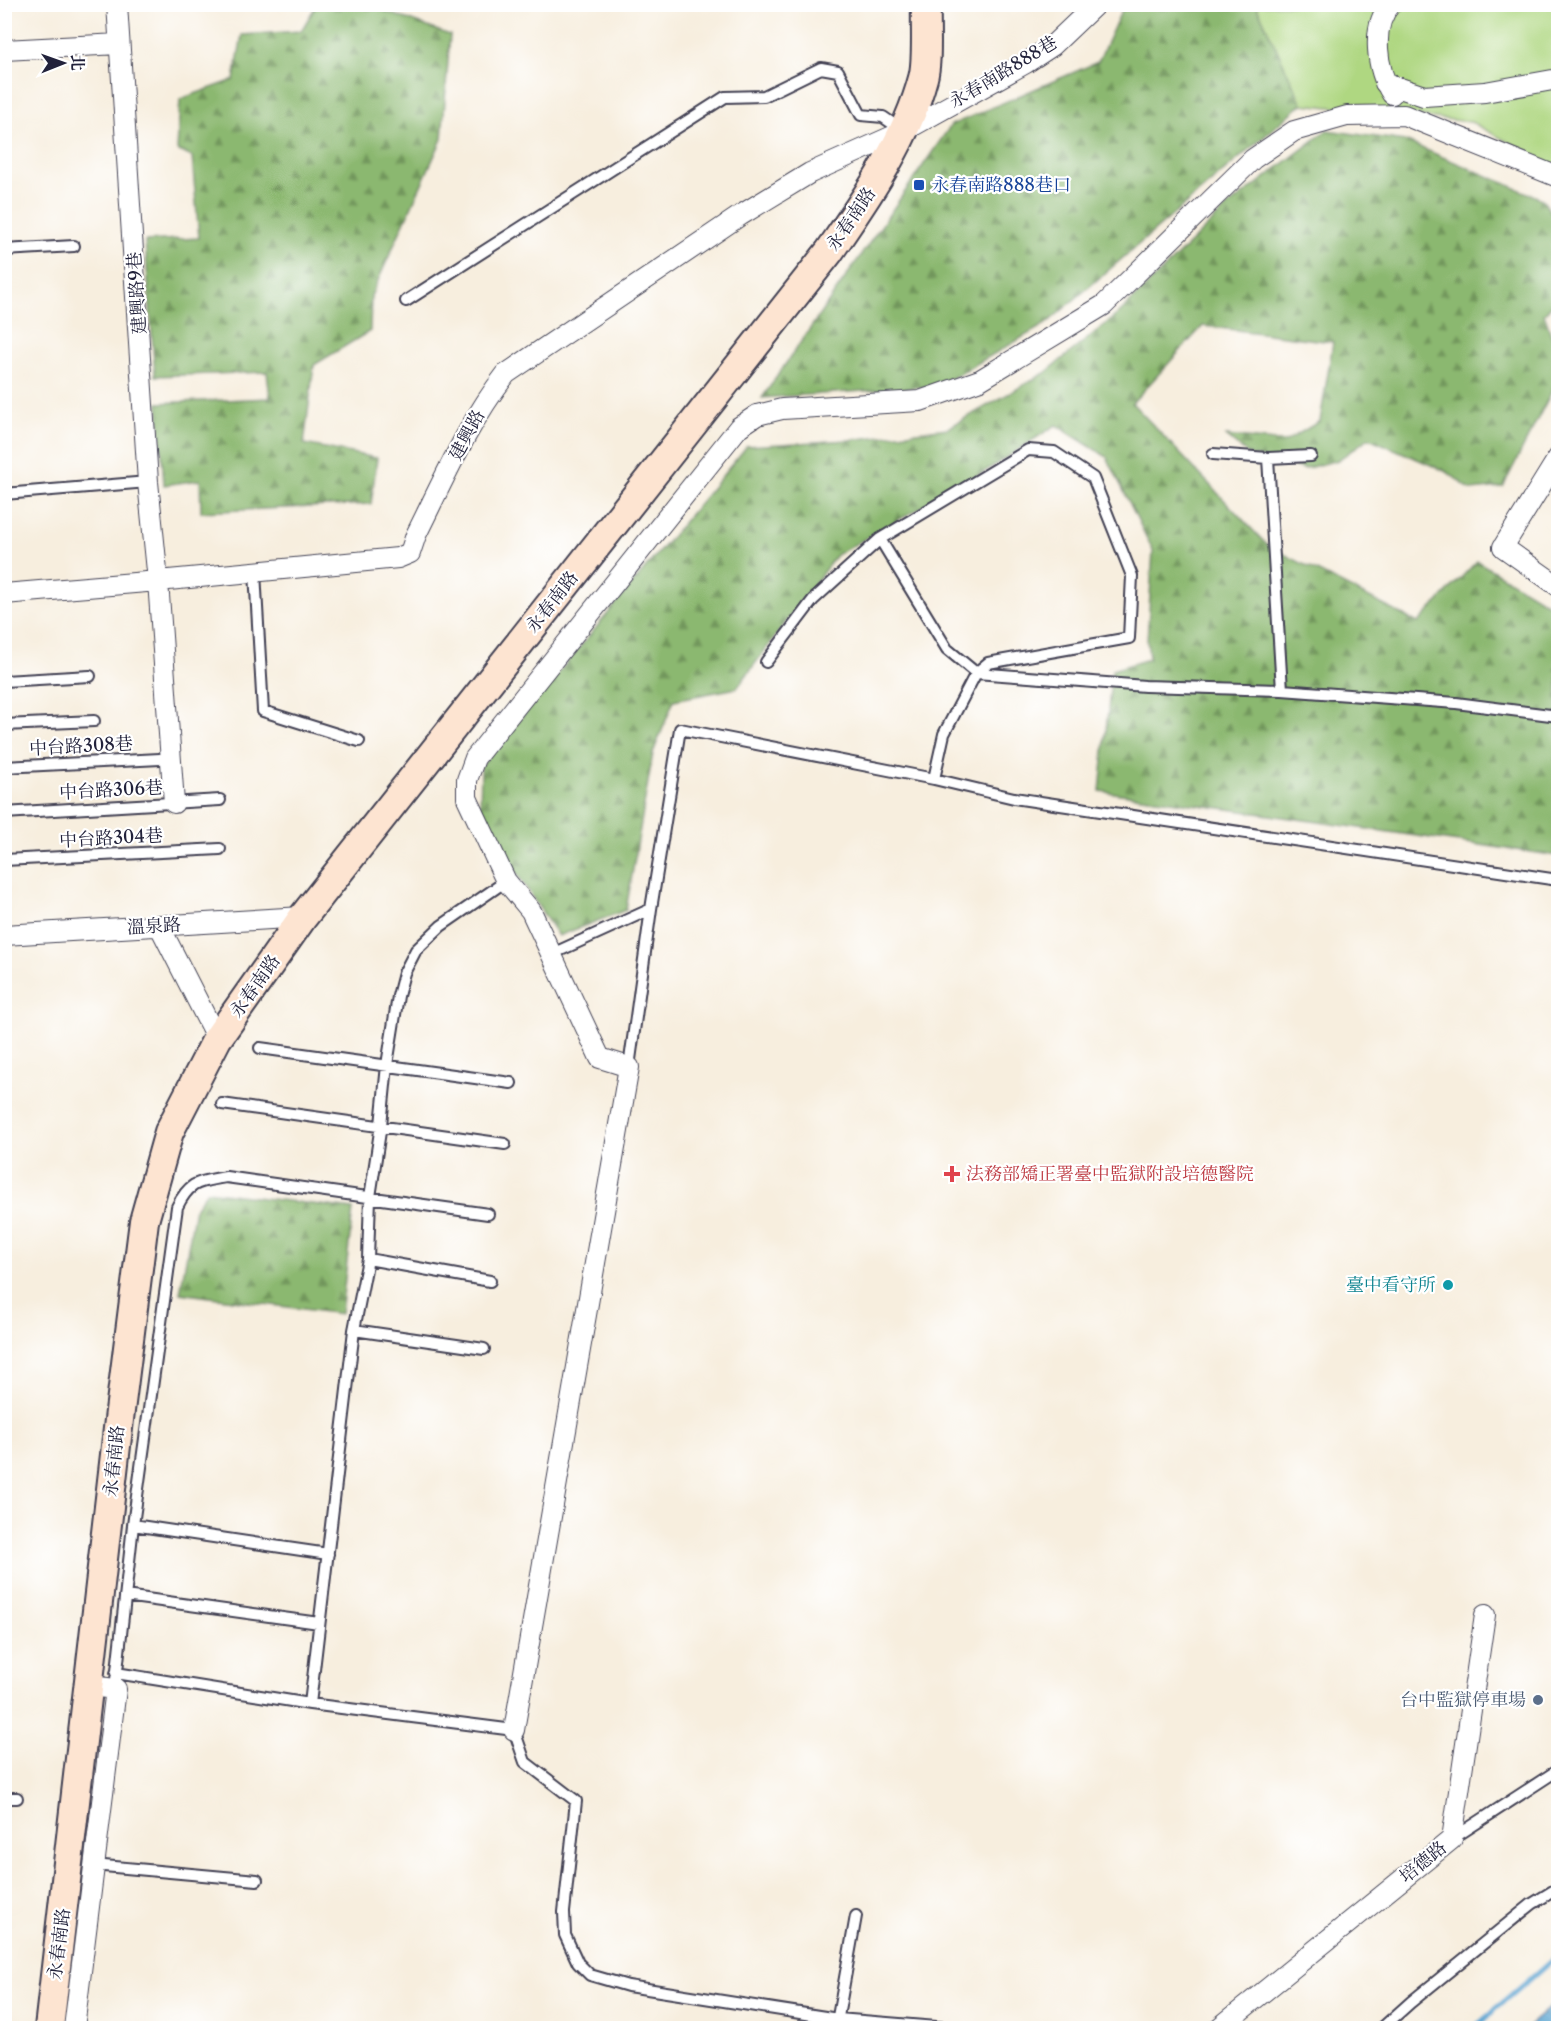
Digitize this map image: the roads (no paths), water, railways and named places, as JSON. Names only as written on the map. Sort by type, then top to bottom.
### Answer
[{"type":"street","name":"建興路9巷","points":[[117,4],[148,482],[158,581],[174,803]]},
{"type":"street","name":"永春南路","points":[[904,131],[908,4]]},
{"type":"street","name":"永春南路","points":[[49,2028],[107,1682],[120,1412],[144,1221],[169,1132],[217,1039],[303,917],[829,252],[872,189],[904,131],[924,76],[926,4]]},
{"type":"street","name":"永春南路888巷","points":[[904,131],[1052,46],[1096,4]]},
{"type":"street","points":[[1391,4],[1384,12],[1377,45],[1385,83],[1404,115]]},
{"type":"street","points":[[4,50],[119,44]]},
{"type":"street","points":[[1385,83],[1424,96],[1485,92],[1558,79]]},
{"type":"street","points":[[514,1730],[628,1067],[600,1058],[531,911],[506,881],[467,798],[467,780],[475,758],[739,427],[757,415],[782,409],[920,401],[980,380],[1104,305],[1253,159],[1294,131],[1347,116],[1404,115],[1558,177]]},
{"type":"street","name":"建興路","points":[[4,594],[398,558],[410,553],[416,535],[470,426],[506,374],[751,209],[810,173],[904,131]]},
{"type":"street","points":[[1558,458],[1503,547],[1558,586]]},
{"type":"street","name":"溫泉路","points":[[4,934],[303,917]]},
{"type":"street","points":[[159,926],[217,1039]]},
{"type":"street","name":"培德路","points":[[1220,2028],[1452,1839],[1485,1615]]},
{"type":"street","points":[[74,2028],[93,1864],[107,1682]]},
{"type":"lane","points":[[406,301],[724,97],[764,96],[821,68],[838,70],[861,115],[883,117],[904,131]]},
{"type":"lane","points":[[4,250],[74,246]]},
{"type":"lane","points":[[766,662],[813,600],[880,539],[1028,450],[1054,452],[1093,478],[1132,576],[1129,638],[988,663],[976,673],[944,734],[934,779]]},
{"type":"lane","points":[[1213,454],[1268,458],[1311,456]]},
{"type":"lane","points":[[1268,458],[1282,690]]},
{"type":"lane","points":[[4,494],[148,482]]},
{"type":"lane","points":[[880,539],[947,649],[976,673],[1145,686],[1282,690],[1455,703],[1558,716]]},
{"type":"lane","points":[[255,572],[263,711],[359,741]]},
{"type":"lane","points":[[4,681],[90,676]]},
{"type":"lane","points":[[4,725],[94,721]]},
{"type":"lane","points":[[628,1067],[680,729],[934,779],[1014,798],[1558,880]]},
{"type":"lane","name":"中台路308巷","points":[[4,767],[160,759]]},
{"type":"lane","name":"中台路306巷","points":[[4,813],[220,800]]},
{"type":"lane","name":"中台路304巷","points":[[4,860],[220,849]]},
{"type":"lane","points":[[310,1704],[354,1330],[368,1258],[370,1197],[398,996],[404,973],[416,950],[441,926],[506,881]]},
{"type":"lane","points":[[552,954],[651,909]]},
{"type":"lane","points":[[260,1048],[511,1083]]},
{"type":"lane","points":[[222,1104],[505,1144]]},
{"type":"lane","points":[[488,1214],[226,1177],[195,1183],[183,1195],[177,1206],[125,1596],[107,1682],[310,1704],[514,1730],[525,1762],[576,1801],[564,1912],[565,1935],[578,1963],[590,1975],[628,1986],[837,2024],[949,2028]]},
{"type":"lane","points":[[368,1258],[490,1281]]},
{"type":"lane","points":[[354,1330],[484,1349]]},
{"type":"lane","points":[[133,1526],[328,1554]]},
{"type":"lane","points":[[125,1596],[320,1623]]},
{"type":"lane","points":[[1452,1839],[1558,1770]]},
{"type":"lane","points":[[4,1798],[17,1798]]},
{"type":"lane","points":[[93,1864],[257,1880]]},
{"type":"lane","points":[[1382,2028],[1532,1904],[1558,1888]]},
{"type":"lane","points":[[837,2024],[856,1916]]},
{"type":"water","points":[[1558,2000],[1558,2028],[1526,2028]]},
{"type":"waterway","points":[[1474,2028],[1558,1955]]},
{"type":"place","name":"永春南路888巷口","points":[[919,185]]},
{"type":"place","name":"法務部矯正署臺中監獄附設培德醫院","points":[[952,1174]]},
{"type":"place","name":"臺中看守所","points":[[1448,1285]]},
{"type":"place","name":"台中監獄停車場","points":[[1538,1700]]}]
